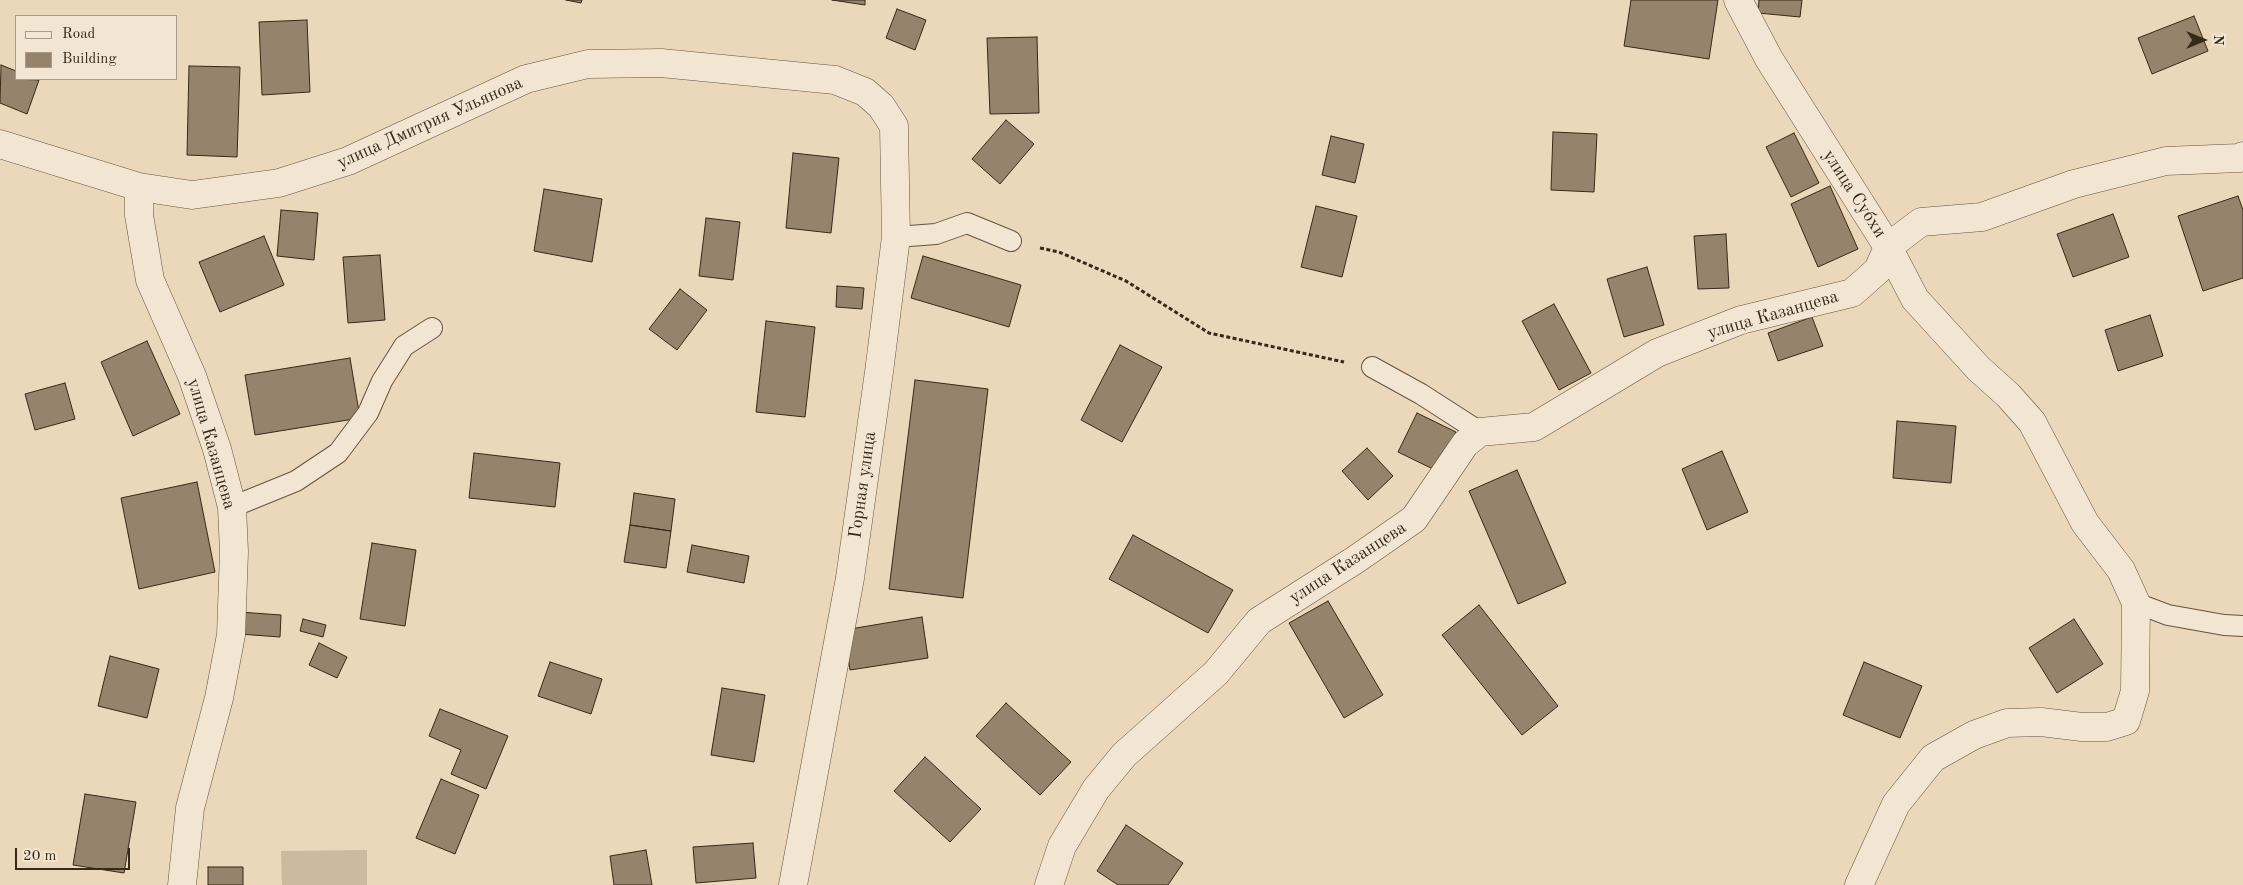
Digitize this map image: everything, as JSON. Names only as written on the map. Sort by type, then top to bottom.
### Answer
[{"type":"street","name":"улица Субхи","points":[[1738,0],[1774,67],[1888,247],[1921,222],[1982,217],[2074,184],[2166,161],[2239,158],[2243,156]]},
{"type":"street","name":"улица Дмитрия Ульянова","points":[[0,144],[139,187],[192,195],[278,183],[348,161],[526,80],[588,64],[661,63],[787,74],[835,80],[865,92]]},
{"type":"street","name":"Горная улица","points":[[793,885],[850,578],[896,237],[894,126],[880,106],[865,92]]},
{"type":"street","name":"улица Казанцева","points":[[139,187],[140,215],[150,280],[192,376],[217,449],[232,506],[234,552],[231,635],[218,698],[190,808],[182,885]]},
{"type":"street","name":"улица Казанцева","points":[[1049,885],[1062,846],[1096,789],[1124,755],[1216,673],[1259,621],[1414,519],[1465,444],[1480,432],[1534,427],[1657,353],[1741,320],[1852,293],[1878,270],[1888,247]]},
{"type":"street","points":[[1859,885],[1896,804],[1933,758],[1974,735],[2008,723],[2041,722],[2082,727],[2107,727],[2126,720],[2135,691],[2136,603],[2121,570],[2085,523],[2032,422],[2008,395],[1979,369],[1915,299],[1888,247]]},
{"type":"lane","points":[[896,237],[936,234],[967,223],[1011,240]]},
{"type":"lane","points":[[232,506],[296,481],[338,453],[368,412],[382,381],[404,346],[432,328]]},
{"type":"lane","points":[[1372,367],[1421,394],[1480,432]]},
{"type":"lane","points":[[2136,603],[2168,615],[2224,625],[2243,626]]},
{"type":"path","points":[[1011,240],[1059,252],[1126,281],[1209,333],[1372,367]]},
{"type":"shaded area","points":[[367,850],[367,885],[282,885],[281,851]]},
{"type":"building","points":[[566,0],[582,0],[581,3]]},
{"type":"building","points":[[832,0],[865,0],[865,5]]},
{"type":"building","points":[[1631,0],[1718,0],[1709,59],[1624,46]]},
{"type":"building","points":[[1759,0],[1802,0],[1800,17],[1758,13]]},
{"type":"building","points":[[897,9],[926,20],[915,50],[886,38]]},
{"type":"building","points":[[2194,16],[2208,51],[2152,74],[2138,38]]},
{"type":"building","points":[[307,20],[310,92],[262,95],[259,22]]},
{"type":"building","points":[[1037,37],[1039,113],[990,114],[987,38]]},
{"type":"building","points":[[1,65],[15,71],[15,80],[39,80],[27,114],[0,103]]},
{"type":"building","points":[[189,66],[240,67],[237,157],[187,155]]},
{"type":"building","points":[[1006,120],[1034,144],[1000,184],[972,159]]},
{"type":"building","points":[[1553,132],[1597,134],[1594,192],[1551,190]]},
{"type":"building","points":[[1794,133],[1819,183],[1791,197],[1766,147]]},
{"type":"building","points":[[1331,136],[1364,144],[1355,183],[1322,175]]},
{"type":"building","points":[[793,153],[839,158],[831,233],[786,228]]},
{"type":"building","points":[[1830,186],[1858,249],[1818,267],[1791,204]]},
{"type":"building","points":[[544,189],[602,199],[592,262],[534,251]]},
{"type":"building","points":[[2238,196],[2243,210],[2243,278],[2203,291],[2178,216]]},
{"type":"building","points":[[1316,206],[1357,216],[1342,277],[1301,267]]},
{"type":"building","points":[[281,210],[318,213],[314,260],[277,256]]},
{"type":"building","points":[[2113,214],[2129,257],[2073,277],[2057,234]]},
{"type":"building","points":[[706,218],[740,222],[733,280],[699,276]]},
{"type":"building","points":[[1726,234],[1729,288],[1698,289],[1694,236]]},
{"type":"building","points":[[264,236],[284,285],[220,312],[199,262]]},
{"type":"building","points":[[380,255],[385,320],[348,323],[343,257]]},
{"type":"building","points":[[923,256],[1021,285],[1009,327],[911,298]]},
{"type":"building","points":[[1647,267],[1664,325],[1624,337],[1607,279]]},
{"type":"building","points":[[837,286],[864,288],[862,309],[836,307]]},
{"type":"building","points":[[680,289],[707,310],[677,350],[649,329]]},
{"type":"building","points":[[1554,304],[1591,373],[1559,390],[1522,321]]},
{"type":"building","points":[[2150,315],[2163,356],[2118,371],[2105,330]]},
{"type":"building","points":[[1812,317],[1823,346],[1778,361],[1768,333]]},
{"type":"building","points":[[766,321],[815,327],[805,417],[756,412]]},
{"type":"building","points":[[147,341],[180,414],[133,436],[101,362]]},
{"type":"building","points":[[1120,345],[1162,367],[1122,442],[1081,420]]},
{"type":"building","points":[[350,358],[360,418],[255,435],[245,375]]},
{"type":"building","points":[[915,380],[988,389],[963,598],[889,589]]},
{"type":"building","points":[[65,383],[75,419],[35,430],[25,394]]},
{"type":"building","points":[[1417,413],[1456,432],[1437,471],[1398,452]]},
{"type":"building","points":[[1897,421],[1956,426],[1951,483],[1893,478]]},
{"type":"building","points":[[1367,448],[1393,476],[1368,500],[1342,471]]},
{"type":"building","points":[[1722,451],[1748,512],[1707,530],[1682,469]]},
{"type":"building","points":[[474,453],[560,463],[555,507],[469,498]]},
{"type":"building","points":[[1517,470],[1566,583],[1518,604],[1469,491]]},
{"type":"building","points":[[197,482],[215,572],[139,589],[121,498]]},
{"type":"building","points":[[634,493],[675,499],[671,531],[630,525]]},
{"type":"building","points":[[630,525],[671,531],[666,568],[624,562]]},
{"type":"building","points":[[1133,535],[1233,590],[1208,633],[1109,579]]},
{"type":"building","points":[[372,543],[416,550],[405,626],[360,619]]},
{"type":"building","points":[[692,545],[749,556],[744,583],[687,572]]},
{"type":"building","points":[[1328,601],[1383,695],[1344,718],[1289,623]]},
{"type":"building","points":[[1479,605],[1558,706],[1522,735],[1442,635]]},
{"type":"building","points":[[240,612],[281,615],[280,637],[239,634]]},
{"type":"building","points":[[922,617],[928,658],[850,670],[844,630]]},
{"type":"building","points":[[303,619],[326,625],[323,637],[300,631]]},
{"type":"building","points":[[2074,619],[2103,664],[2057,693],[2029,648]]},
{"type":"building","points":[[319,643],[347,657],[337,678],[309,665]]},
{"type":"building","points":[[110,656],[159,669],[147,718],[98,706]]},
{"type":"building","points":[[550,662],[602,679],[591,714],[538,696]]},
{"type":"building","points":[[1864,662],[1922,686],[1900,738],[1843,715]]},
{"type":"building","points":[[722,688],[765,695],[754,762],[711,755]]},
{"type":"building","points":[[1006,703],[1071,762],[1040,795],[976,736]]},
{"type":"building","points":[[440,709],[508,736],[486,789],[451,774],[461,750],[429,736]]},
{"type":"building","points":[[925,757],[981,809],[950,842],[894,791]]},
{"type":"building","points":[[441,779],[479,795],[455,854],[416,838]]},
{"type":"building","points":[[85,794],[136,802],[124,873],[73,865]]},
{"type":"building","points":[[1126,825],[1183,863],[1168,885],[1118,885],[1097,871]]},
{"type":"building","points":[[753,843],[756,878],[696,883],[693,847]]},
{"type":"building","points":[[646,850],[652,885],[614,885],[610,856]]},
{"type":"building","points":[[208,867],[243,867],[243,885],[208,885]]}]
